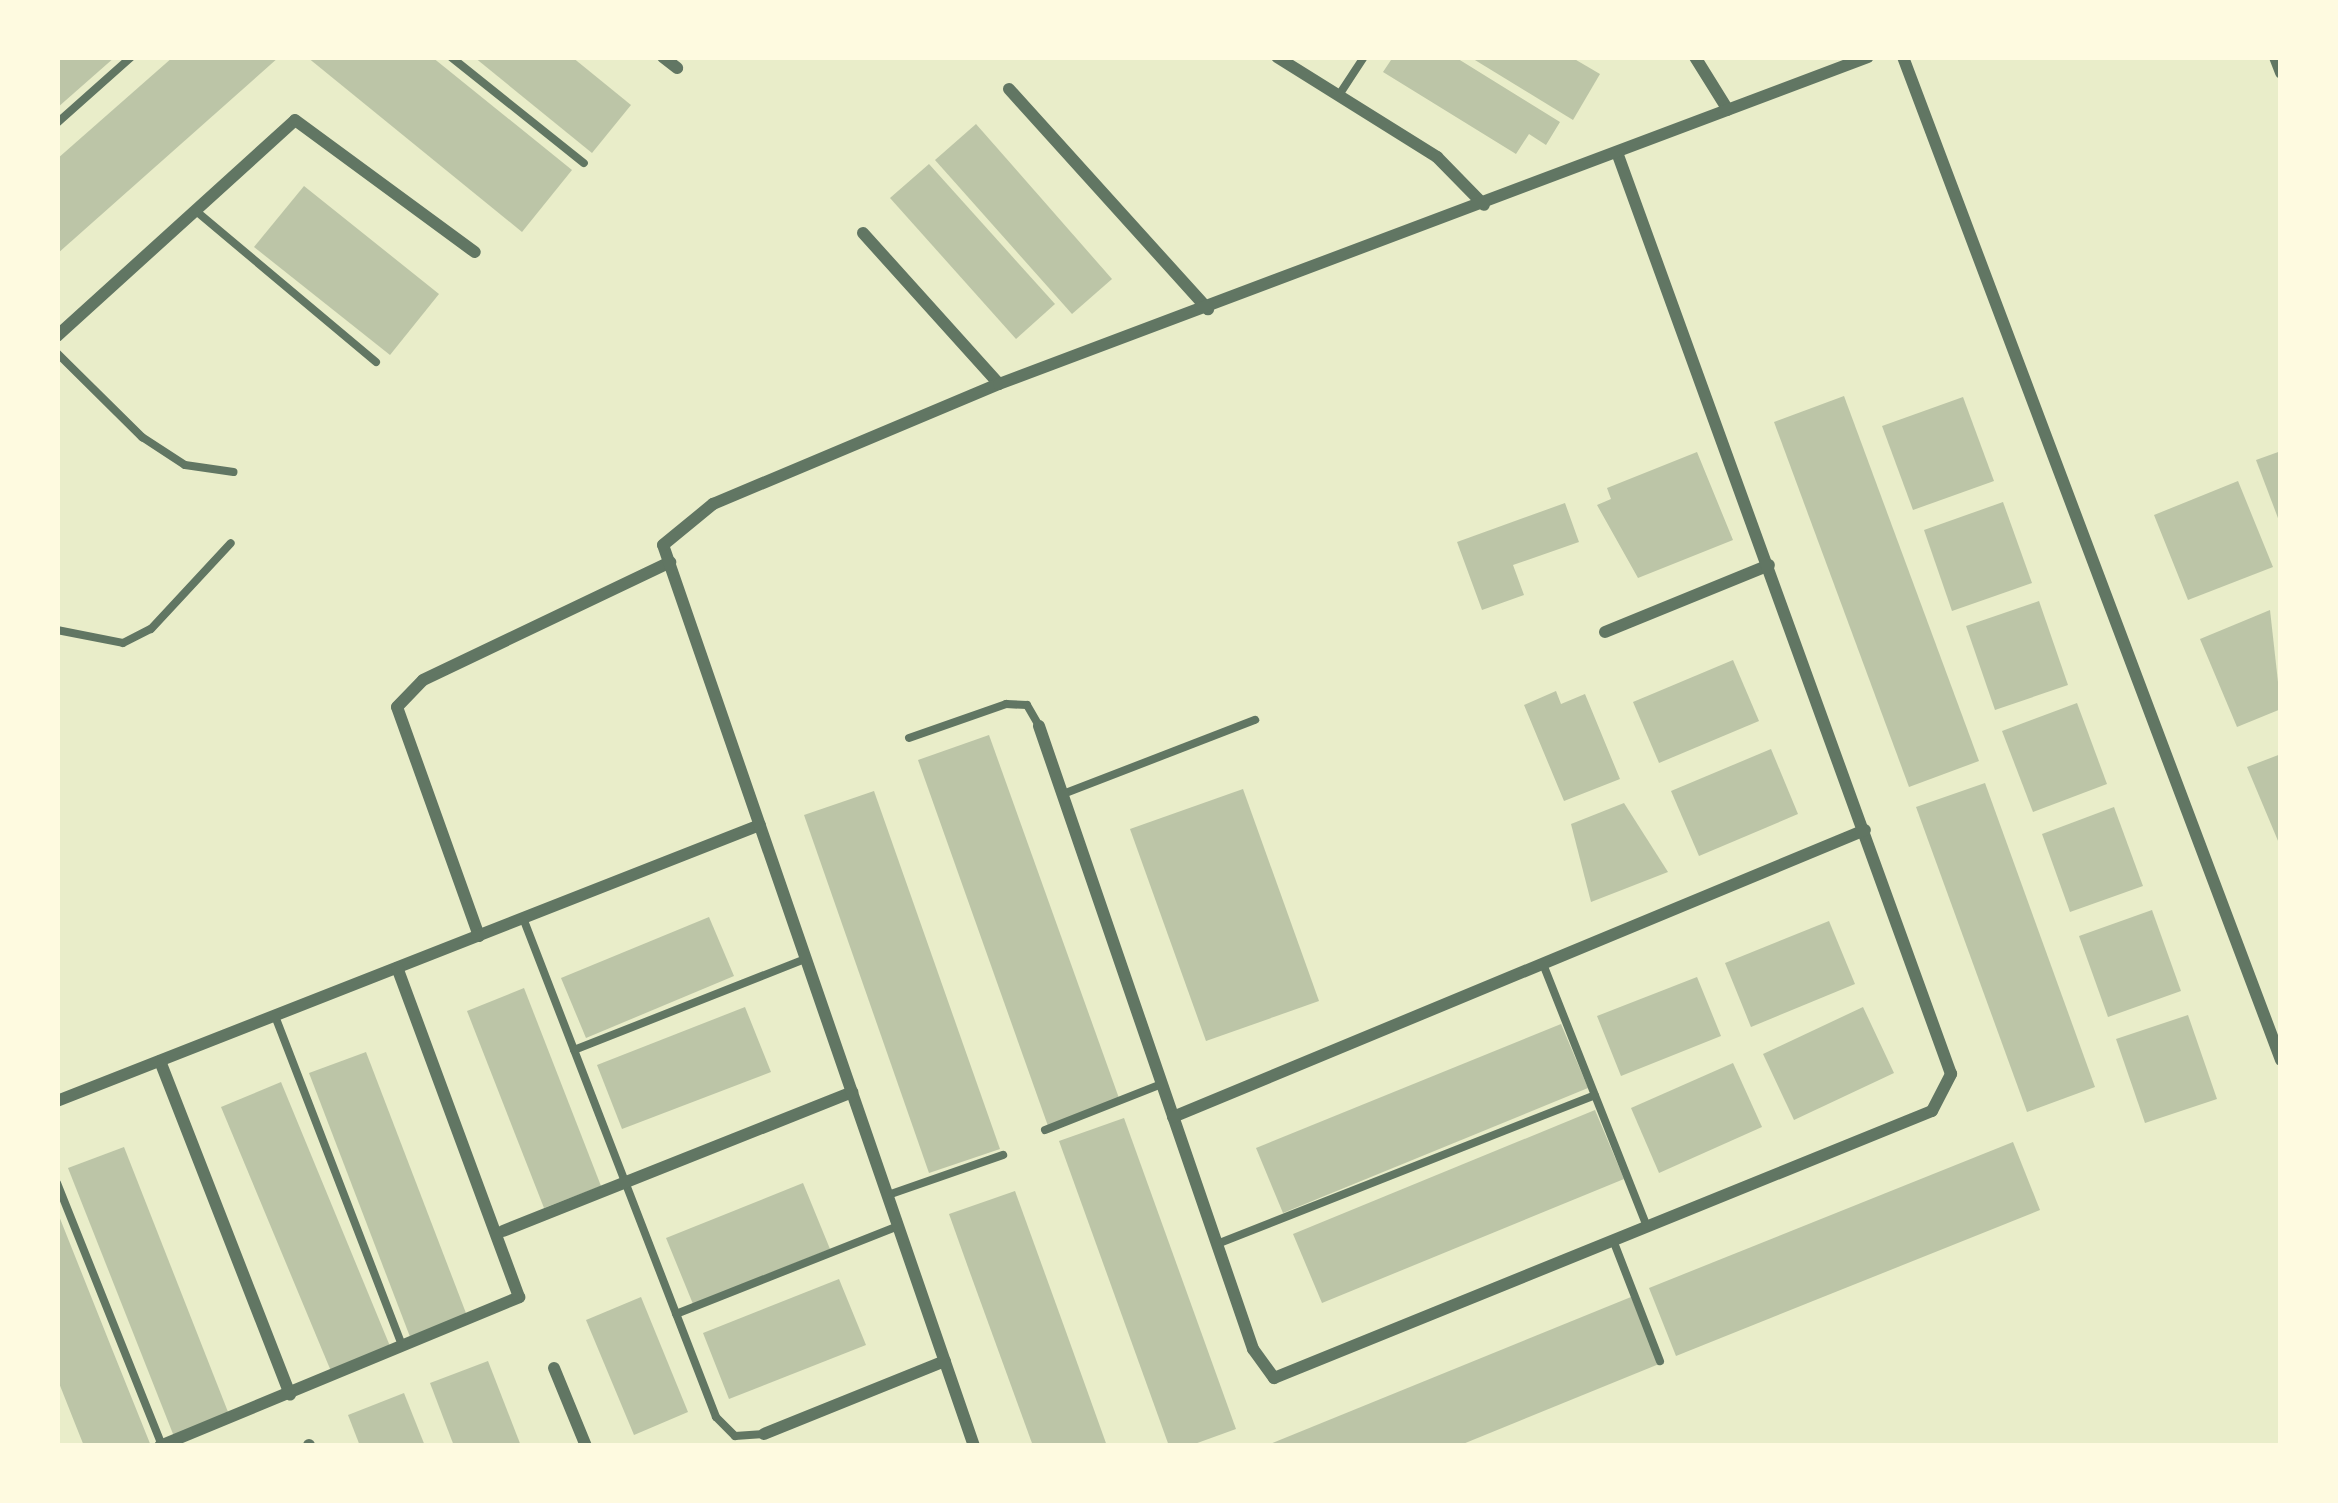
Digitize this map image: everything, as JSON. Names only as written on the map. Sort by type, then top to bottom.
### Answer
[{"type":"street","points":[[663,57],[677,68]]},
{"type":"street","points":[[1277,57],[1437,157],[1484,205]]},
{"type":"street","points":[[1695,57],[1728,110]]},
{"type":"street","points":[[974,1446],[663,545],[713,504],[999,384],[1868,57]]},
{"type":"street","points":[[1903,57],[2281,1060]]},
{"type":"street","points":[[2275,57],[2281,73]]},
{"type":"street","points":[[1009,89],[1208,309]]},
{"type":"street","points":[[57,336],[295,120],[475,251]]},
{"type":"street","points":[[1039,726],[1217,1244],[1274,1378],[1647,1227],[1946,1096],[1951,1074],[1618,154]]},
{"type":"street","points":[[862,233],[999,384]]},
{"type":"street","points":[[478,936],[397,707],[423,680],[670,562]]},
{"type":"street","points":[[1605,632],[1769,565]]},
{"type":"street","points":[[57,1101],[760,826]]},
{"type":"street","points":[[1173,1117],[1865,830]]},
{"type":"street","points":[[161,1446],[505,1311],[520,1277],[397,968]]},
{"type":"street","points":[[160,1061],[290,1395]]},
{"type":"street","points":[[502,1231],[852,1092]]},
{"type":"street","points":[[764,1434],[945,1361]]},
{"type":"street","points":[[554,1368],[586,1446]]},
{"type":"lane","points":[[57,123],[131,57]]},
{"type":"lane","points":[[451,57],[584,163]]},
{"type":"lane","points":[[1339,95],[1364,57]]},
{"type":"lane","points":[[195,210],[376,362]]},
{"type":"lane","points":[[57,353],[157,446],[185,465],[233,472]]},
{"type":"lane","points":[[57,630],[123,643],[151,629],[231,543]]},
{"type":"lane","points":[[908,738],[1006,704],[1027,705],[1039,726]]},
{"type":"lane","points":[[1062,794],[1255,721]]},
{"type":"lane","points":[[524,919],[716,1417],[735,1436],[764,1434]]},
{"type":"lane","points":[[574,1050],[806,959]]},
{"type":"lane","points":[[1544,964],[1647,1227]]},
{"type":"lane","points":[[275,1016],[404,1349]]},
{"type":"lane","points":[[1045,1130],[1162,1084]]},
{"type":"lane","points":[[1217,1244],[1595,1095]]},
{"type":"lane","points":[[888,1195],[1003,1155]]},
{"type":"lane","points":[[57,1183],[161,1446]]},
{"type":"lane","points":[[676,1314],[898,1226]]},
{"type":"lane","points":[[1613,1240],[1660,1361]]},
{"type":"building","points":[[57,57],[115,57],[57,108]]},
{"type":"building","points":[[173,57],[279,57],[57,254],[57,159]]},
{"type":"building","points":[[307,57],[432,57],[572,170],[522,232]]},
{"type":"building","points":[[474,57],[572,57],[631,105],[592,153]]},
{"type":"building","points":[[1393,57],[1455,57],[1560,122],[1546,145],[1529,134],[1516,154],[1383,72]]},
{"type":"building","points":[[1470,57],[1571,57],[1600,74],[1573,120]]},
{"type":"building","points":[[976,124],[1112,279],[1072,314],[935,160]]},
{"type":"building","points":[[929,164],[1055,304],[1016,339],[890,198]]},
{"type":"building","points":[[304,186],[439,294],[390,355],[254,247]]},
{"type":"building","points":[[1844,396],[1979,761],[1909,787],[1774,422]]},
{"type":"building","points":[[1963,397],[1994,481],[1913,510],[1882,426]]},
{"type":"building","points":[[2281,451],[2281,526],[2256,460]]},
{"type":"building","points":[[1697,452],[1733,540],[1638,578],[1597,505],[1611,499],[1607,488]]},
{"type":"building","points":[[2238,481],[2273,567],[2188,600],[2154,515]]},
{"type":"building","points":[[2003,502],[2032,583],[1952,611],[1924,530]]},
{"type":"building","points":[[1565,503],[1579,542],[1513,565],[1524,595],[1482,610],[1457,542]]},
{"type":"building","points":[[2039,601],[2068,685],[1995,710],[1966,626]]},
{"type":"building","points":[[2270,610],[2281,709],[2237,727],[2200,639]]},
{"type":"building","points":[[1733,660],[1759,721],[1659,763],[1633,702]]},
{"type":"building","points":[[1556,691],[1561,704],[1585,694],[1620,779],[1564,801],[1524,705]]},
{"type":"building","points":[[2077,703],[2107,784],[2033,812],[2002,731]]},
{"type":"building","points":[[989,735],[1120,1101],[1048,1126],[918,760]]},
{"type":"building","points":[[1771,749],[1798,814],[1699,856],[1671,791]]},
{"type":"building","points":[[2281,754],[2281,848],[2247,767]]},
{"type":"building","points":[[1985,783],[2095,1087],[2027,1112],[1916,807]]},
{"type":"building","points":[[1243,789],[1319,1001],[1206,1041],[1130,829]]},
{"type":"building","points":[[874,791],[1000,1149],[929,1173],[804,815]]},
{"type":"building","points":[[1624,803],[1668,872],[1591,902],[1571,824]]},
{"type":"building","points":[[2114,807],[2143,886],[2070,912],[2042,834]]},
{"type":"building","points":[[2152,910],[2181,991],[2108,1017],[2079,936]]},
{"type":"building","points":[[709,917],[734,976],[586,1038],[561,978]]},
{"type":"building","points":[[1829,921],[1855,984],[1751,1027],[1725,963]]},
{"type":"building","points":[[1697,977],[1721,1036],[1621,1076],[1597,1016]]},
{"type":"building","points":[[524,988],[601,1186],[544,1208],[467,1011]]},
{"type":"building","points":[[745,1007],[771,1072],[622,1129],[597,1065]]},
{"type":"building","points":[[1863,1007],[1894,1073],[1794,1120],[1763,1054]]},
{"type":"building","points":[[2188,1015],[2217,1099],[2145,1123],[2116,1039]]},
{"type":"building","points":[[1561,1024],[1588,1088],[1283,1213],[1256,1148]]},
{"type":"building","points":[[366,1052],[469,1321],[412,1342],[309,1073]]},
{"type":"building","points":[[1733,1063],[1762,1127],[1659,1173],[1631,1108]]},
{"type":"building","points":[[281,1082],[392,1351],[333,1376],[221,1107]]},
{"type":"building","points":[[1595,1110],[1624,1179],[1322,1303],[1293,1234]]},
{"type":"building","points":[[1124,1118],[1236,1429],[1189,1446],[1169,1446],[1059,1141]]},
{"type":"building","points":[[2013,1142],[2040,1210],[1676,1356],[1649,1288]]},
{"type":"building","points":[[124,1147],[230,1417],[175,1439],[68,1168]]},
{"type":"building","points":[[803,1183],[830,1249],[693,1304],[666,1238]]},
{"type":"building","points":[[1015,1191],[1107,1446],[1033,1446],[969,1270],[949,1214]]},
{"type":"building","points":[[57,1211],[151,1446],[84,1446],[74,1421],[57,1378]]},
{"type":"building","points":[[839,1279],[866,1345],[729,1399],[703,1333]]},
{"type":"building","points":[[641,1297],[688,1412],[634,1435],[586,1320]]},
{"type":"building","points":[[1631,1297],[1659,1364],[1458,1446],[1265,1446]]},
{"type":"building","points":[[488,1361],[521,1446],[454,1446],[430,1383]]},
{"type":"building","points":[[404,1393],[425,1446],[360,1446],[348,1415]]}]
